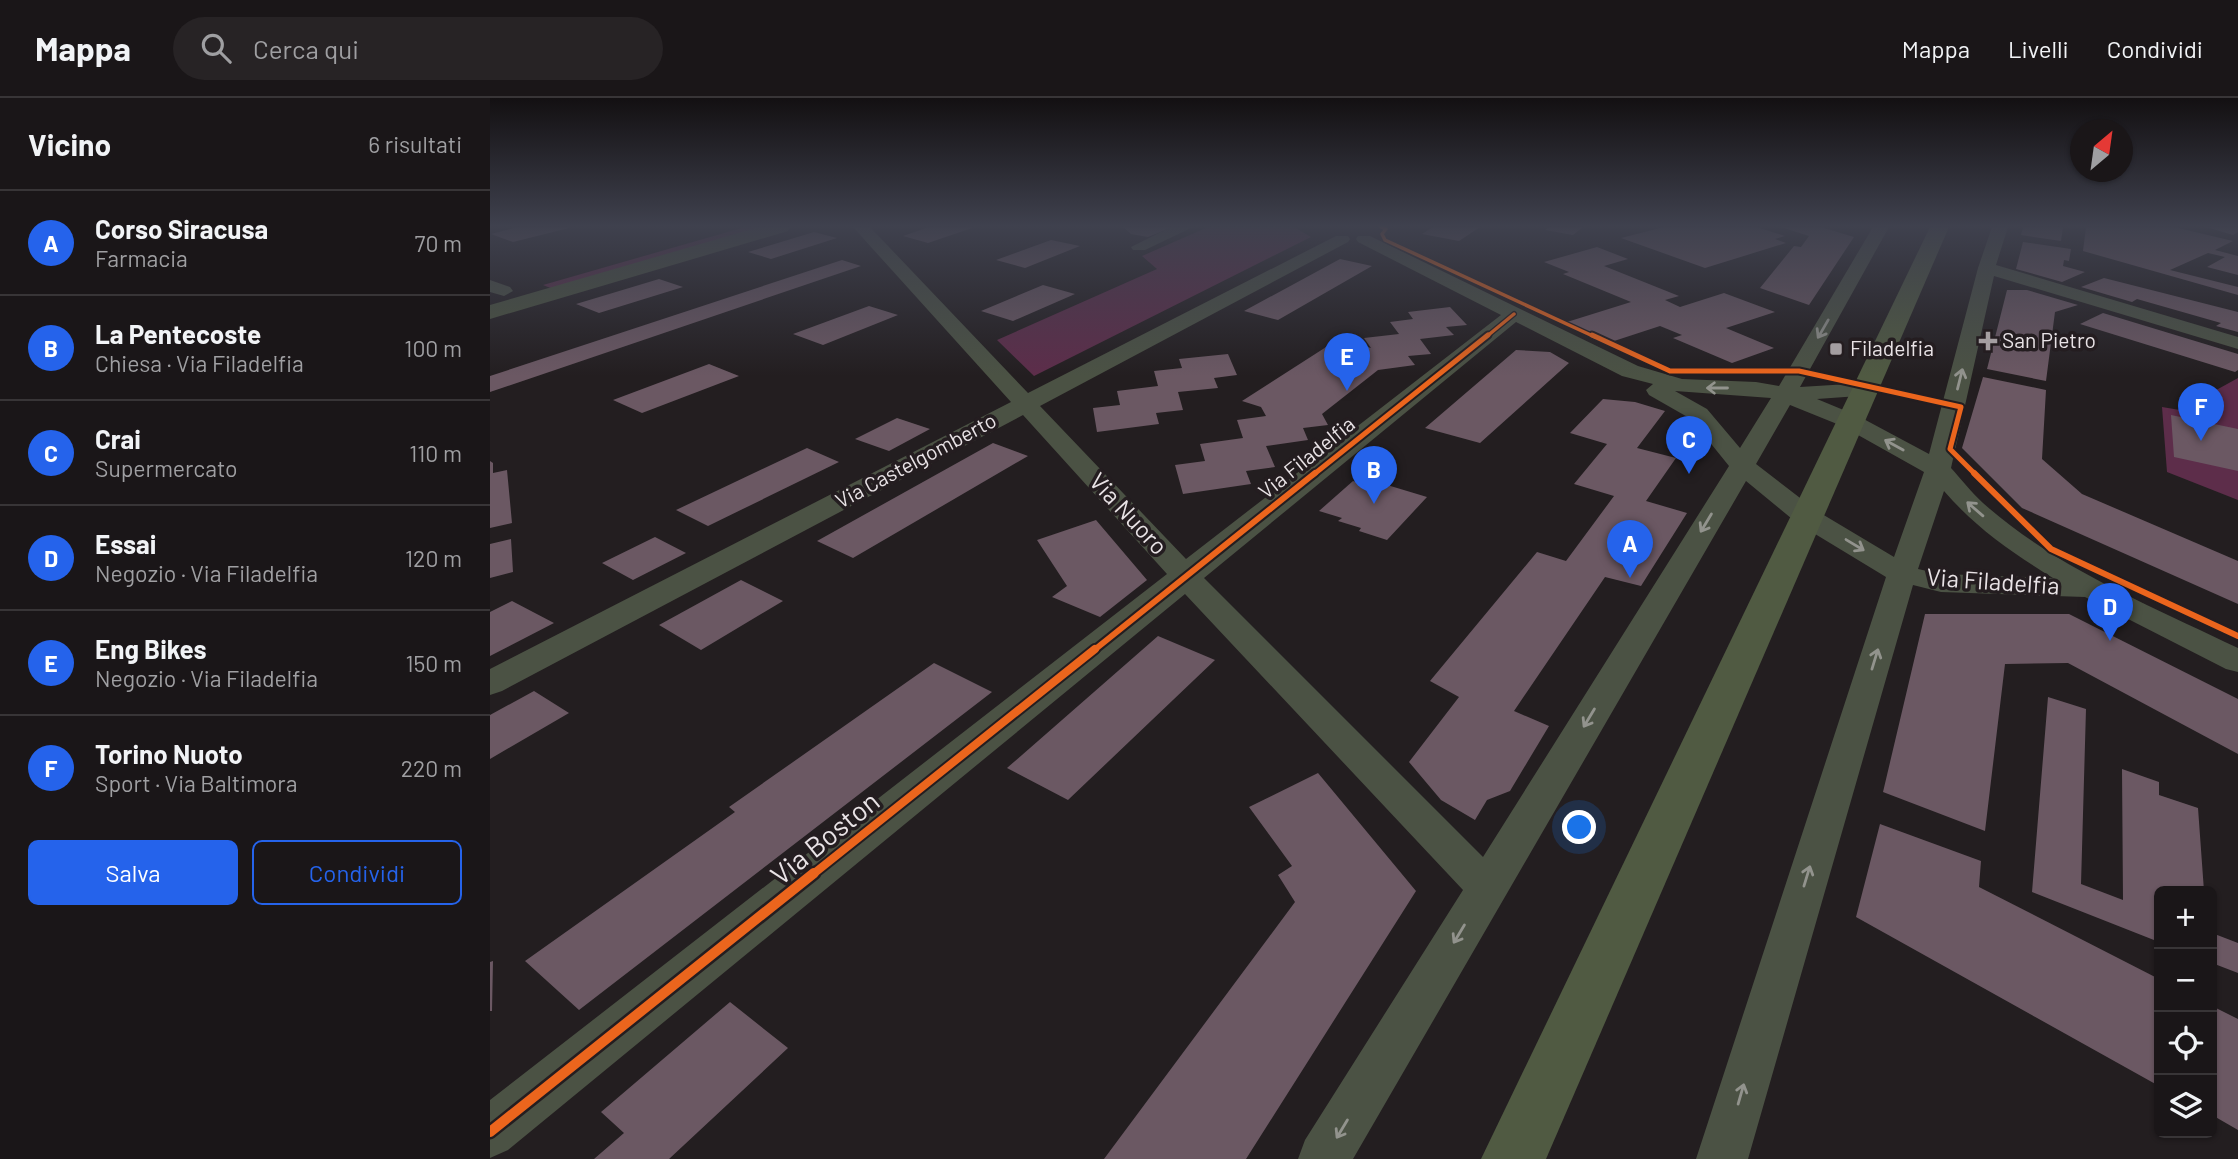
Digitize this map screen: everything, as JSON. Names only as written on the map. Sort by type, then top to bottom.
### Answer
[{"type":"main road","points":[[495,291],[549,277]]},
{"type":"main road","points":[[490,312],[613,277]]},
{"type":"main road","points":[[1513,1159],[1918,277]]},
{"type":"street","name":"Via Nuoro","points":[[906,277],[1186,577],[1487,888]]},
{"type":"street","name":"Via Castelgomberto","points":[[490,683],[1268,277]]},
{"type":"street","name":"Via Filadelfia","points":[[1440,277],[1630,371],[1681,386],[1756,388],[1784,394],[1850,421],[1938,469],[1973,508],[2018,544],[2091,588],[2238,661]]},
{"type":"street","points":[[1324,1159],[1784,394],[1848,277]]},
{"type":"street","points":[[1722,1159],[1902,573],[1938,469],[1985,277]]},
{"type":"street","points":[[2015,277],[2238,343]]},
{"type":"street","name":"Via Filadelfia","points":[[1186,577],[1514,314]]},
{"type":"street","name":"Via Filadelfia","points":[[1630,371],[1654,389],[1699,414],[1741,464],[1807,517],[1902,573],[1941,583],[2091,588]]},
{"type":"street","points":[[1784,394],[1865,390]]},
{"type":"street","name":"Via Boston","points":[[490,1132],[1186,577]]},
{"type":"shaded area","points":[[573,277],[596,277],[553,289],[543,285]]},
{"type":"shaded area","points":[[1140,277],[1232,277],[1034,376],[997,340]]},
{"type":"shaded area","points":[[2238,378],[2238,500],[2167,472],[2162,407],[2180,410]]},
{"type":"building","points":[[792,277],[830,277],[490,392],[490,376]]},
{"type":"building","points":[[1308,277],[1354,277],[1278,320],[1244,311]]},
{"type":"building","points":[[1569,277],[1630,277],[1679,296],[1665,300],[1680,307],[1724,293],[1775,312],[1726,328],[1774,348],[1732,363],[1673,338],[1682,335],[1660,326],[1611,342],[1567,322],[1631,302]]},
{"type":"building","points":[[1769,277],[1828,277],[1809,305],[1760,288]]},
{"type":"building","points":[[2043,277],[2075,277],[2062,282]]},
{"type":"building","points":[[2173,277],[2196,277],[2238,287],[2238,295]]},
{"type":"building","points":[[2104,278],[2238,312],[2238,332],[2216,326],[2221,323],[2137,299],[2132,302],[2081,287]]},
{"type":"building","points":[[659,279],[683,287],[599,313],[576,304]]},
{"type":"building","points":[[1043,285],[1075,294],[1013,321],[981,311]]},
{"type":"building","points":[[2007,290],[2027,290],[2078,305],[2055,312],[2046,381],[1987,369]]},
{"type":"building","points":[[869,306],[898,315],[823,345],[793,334]]},
{"type":"building","points":[[1450,307],[1467,325],[1446,327],[1454,335],[1420,339],[1431,354],[1408,356],[1415,365],[1378,370],[1322,414],[1328,425],[1303,428],[1308,440],[1266,446],[1275,467],[1246,471],[1251,484],[1183,494],[1175,465],[1205,461],[1200,444],[1243,438],[1237,420],[1266,416],[1261,407],[1242,401],[1337,340],[1371,348],[1364,338],[1399,334],[1390,322],[1413,319],[1408,312]]},
{"type":"building","points":[[2103,313],[2238,354],[2238,370],[2235,372],[2080,324]]},
{"type":"building","points":[[1516,350],[1550,352],[1569,363],[1480,443],[1425,428]]},
{"type":"building","points":[[1228,354],[1237,375],[1214,378],[1218,388],[1178,392],[1183,410],[1156,413],[1159,424],[1097,432],[1093,408],[1120,405],[1117,391],[1158,386],[1154,371],[1182,368],[1179,359]]},
{"type":"building","points":[[709,364],[739,376],[642,413],[613,400]]},
{"type":"building","points":[[1983,377],[2046,390],[2042,459],[2082,494],[2238,561],[2238,604],[2022,508],[1962,448]]},
{"type":"building","points":[[1603,399],[1635,402],[1665,411],[1637,448],[1676,458],[1646,501],[1687,513],[1641,586],[1605,577],[1514,711],[1549,726],[1510,791],[1487,800],[1475,820],[1441,800],[1409,762],[1459,697],[1430,681],[1537,552],[1566,561],[1614,496],[1574,484],[1607,444],[1570,433]]},
{"type":"building","points":[[2171,415],[2238,429],[2238,471],[2174,457]]},
{"type":"building","points":[[897,418],[930,429],[889,451],[855,439]]},
{"type":"building","points":[[993,443],[1028,456],[853,558],[817,541]]},
{"type":"building","points":[[807,448],[839,462],[708,526],[676,510]]},
{"type":"building","points":[[490,461],[493,463],[493,473],[507,470],[512,523],[490,528]]},
{"type":"building","points":[[1364,478],[1427,497],[1387,540],[1359,531],[1361,528],[1338,521],[1342,518],[1319,511],[1353,481],[1359,483]]},
{"type":"building","points":[[1096,520],[1147,580],[1100,617],[1052,597],[1067,586],[1037,540]]},
{"type":"building","points":[[655,537],[686,553],[633,580],[602,563]]},
{"type":"building","points":[[511,539],[513,572],[490,578],[490,544]]},
{"type":"building","points":[[741,580],[783,601],[701,650],[659,625]]},
{"type":"building","points":[[512,601],[554,623],[490,656],[490,612]]},
{"type":"building","points":[[1925,614],[2069,614],[2238,699],[2238,754],[2068,663],[2005,664],[1985,831],[1883,792]]},
{"type":"building","points":[[1158,636],[1215,660],[1068,800],[1007,768]]},
{"type":"building","points":[[934,663],[992,692],[579,1010],[525,961],[735,812],[729,807]]},
{"type":"building","points":[[534,691],[569,713],[490,759],[490,715]]},
{"type":"building","points":[[2048,697],[2086,709],[2081,884],[2123,900],[2122,769],[2159,782],[2159,795],[2198,808],[2204,886],[2154,886],[2154,940],[2032,892]]},
{"type":"building","points":[[1318,773],[1416,891],[1246,1159],[1104,1159],[1295,902],[1278,875],[1292,866],[1249,807]]},
{"type":"building","points":[[1880,824],[1981,861],[1979,887],[2154,976],[2154,1083],[1856,917]]},
{"type":"building","points":[[2217,935],[2238,943],[2238,973],[2217,965]]},
{"type":"building","points":[[493,961],[492,1011],[490,1011],[490,962]]},
{"type":"building","points":[[730,1002],[788,1048],[669,1159],[594,1159],[624,1133],[601,1112]]},
{"type":"building","points":[[2217,1008],[2238,1019],[2238,1130],[2217,1118]]},
{"type":"cycle path","points":[[1464,277],[1670,371],[1799,371],[1961,407],[1950,449],[2051,549],[2238,636]]},
{"type":"cycle path","points":[[490,1132],[1514,314]]},
{"type":"place","name":"San Pietro","points":[[1988,341]]},
{"type":"place","name":"Filadelfia","points":[[1836,349]]},
{"type":"place","name":"Eng Bikes","points":[[1347,391]]},
{"type":"place","name":"Torino Nuoto","points":[[2201,441]]},
{"type":"place","name":"Crai","points":[[1689,474]]},
{"type":"place","name":"La Pentecoste","points":[[1374,504]]},
{"type":"place","name":"Corso Siracusa","points":[[1630,578]]},
{"type":"place","name":"Essai","points":[[2110,641]]}]
